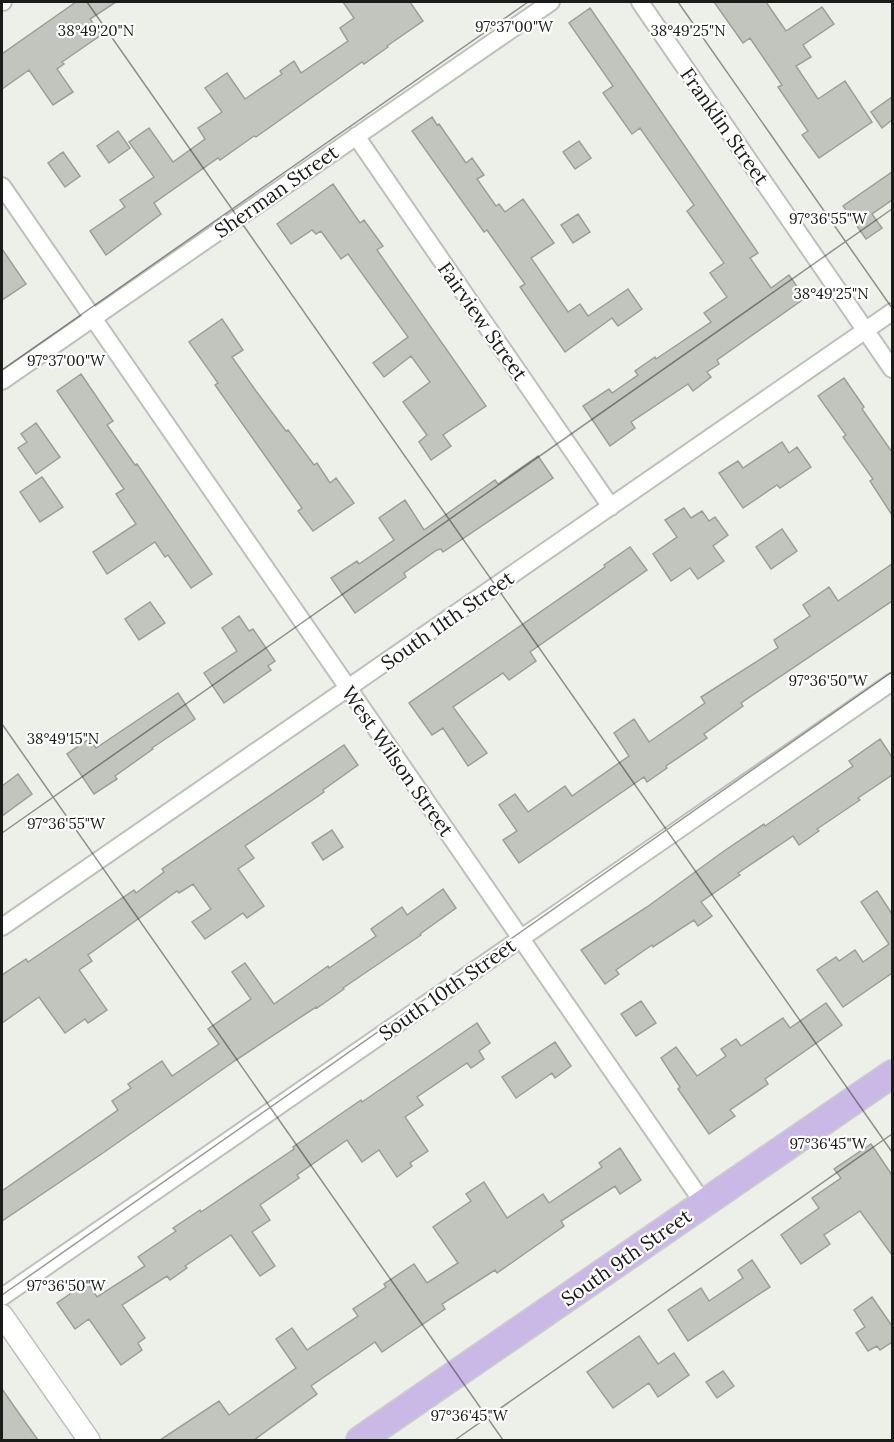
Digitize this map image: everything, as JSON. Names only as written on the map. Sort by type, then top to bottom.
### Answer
[{"type":"main road","name":"South 9th Street","points":[[360,1440],[704,1204],[890,1081]]},
{"type":"street","name":"Sherman Street","points":[[2,381],[551,2]]},
{"type":"street","name":"Franklin Street","points":[[640,2],[892,369]]},
{"type":"street","name":"Fairview Street","points":[[356,136],[611,507]]},
{"type":"street","name":"West Wilson Street","points":[[2,186],[704,1204]]},
{"type":"street","name":"South 11th Street","points":[[2,927],[892,312]]},
{"type":"street","name":"South 10th Street","points":[[2,1296],[892,682]]},
{"type":"street","points":[[2,1315],[89,1440]]},
{"type":"building","points":[[76,2],[116,2],[90,19],[101,35],[62,62],[64,64],[57,69],[73,92],[53,105],[29,70],[2,89],[2,54]]},
{"type":"building","points":[[343,2],[410,2],[423,21],[364,64],[362,62],[256,137],[254,136],[220,160],[218,158],[154,203],[161,214],[106,255],[90,231],[125,207],[120,200],[154,177],[129,142],[149,128],[173,162],[205,139],[198,128],[222,112],[205,88],[227,73],[245,99],[282,74],[280,71],[294,61],[301,73],[348,41],[340,28],[354,18]]},
{"type":"building","points":[[714,2],[766,2],[786,31],[822,7],[834,24],[803,45],[811,57],[796,66],[818,99],[845,81],[872,122],[819,158],[802,135],[808,131],[778,87],[782,85],[750,38],[743,43]]},
{"type":"building","points":[[590,8],[758,253],[750,258],[771,288],[789,275],[805,298],[717,360],[719,364],[707,372],[711,377],[693,391],[688,384],[631,422],[635,428],[610,446],[583,406],[609,389],[612,393],[638,375],[635,371],[711,322],[704,313],[727,297],[710,273],[724,263],[687,211],[694,205],[640,128],[632,134],[603,93],[613,86],[569,23]]},
{"type":"building","points":[[892,97],[892,120],[882,128],[871,112]]},
{"type":"building","points":[[432,117],[466,163],[472,158],[484,175],[477,179],[496,206],[499,204],[505,212],[523,199],[554,243],[531,258],[568,312],[580,304],[588,316],[628,289],[642,309],[618,326],[612,318],[565,352],[520,287],[525,284],[487,230],[484,232],[412,131]]},
{"type":"building","points":[[118,131],[130,148],[109,163],[97,146]]},
{"type":"building","points":[[579,141],[591,158],[575,169],[563,152]]},
{"type":"building","points":[[63,152],[80,176],[65,187],[48,163]]},
{"type":"building","points":[[892,172],[892,200],[872,214],[882,228],[866,239],[843,206]]},
{"type":"building","points":[[333,184],[360,223],[364,220],[383,246],[377,250],[486,406],[443,435],[451,446],[431,460],[419,442],[427,435],[403,402],[430,382],[411,356],[384,377],[373,363],[408,337],[348,254],[341,259],[321,231],[316,234],[312,230],[291,244],[277,224]]},
{"type":"building","points":[[578,214],[590,232],[573,243],[561,225]]},
{"type":"building","points":[[2,249],[26,284],[2,300]]},
{"type":"building","points":[[222,319],[243,350],[232,357],[256,391],[314,465],[317,463],[330,483],[336,478],[354,503],[313,531],[298,511],[302,508],[215,385],[218,383],[189,342]]},
{"type":"building","points":[[81,374],[113,421],[107,425],[135,465],[137,464],[212,574],[191,588],[168,555],[165,557],[155,542],[107,574],[93,552],[136,524],[116,494],[124,489],[57,391]]},
{"type":"building","points":[[844,378],[892,452],[892,515],[870,481],[873,479],[843,437],[846,435],[818,396]]},
{"type":"building","points":[[36,423],[60,457],[36,474],[18,448],[27,442],[21,434]]},
{"type":"building","points":[[782,442],[789,453],[797,447],[811,467],[780,488],[777,485],[743,508],[719,473],[738,461],[743,468]]},
{"type":"building","points":[[538,456],[553,478],[443,552],[441,549],[437,550],[404,573],[406,577],[355,613],[331,578],[357,561],[359,564],[394,540],[379,518],[405,500],[424,530],[495,480],[498,484]]},
{"type":"building","points":[[42,477],[63,507],[40,522],[20,492]]},
{"type":"building","points":[[684,508],[691,518],[702,511],[709,521],[715,517],[728,535],[713,546],[724,561],[698,579],[690,568],[671,581],[653,554],[677,537],[665,520]]},
{"type":"building","points":[[782,529],[797,551],[771,569],[756,547]]},
{"type":"building","points":[[630,547],[647,570],[530,652],[536,661],[509,680],[503,673],[453,707],[487,753],[468,766],[443,728],[432,735],[409,703],[605,567],[604,565]]},
{"type":"building","points":[[892,564],[892,601],[741,703],[743,706],[704,734],[707,738],[666,766],[667,768],[647,782],[644,777],[519,863],[503,840],[517,831],[499,805],[515,794],[528,812],[565,786],[572,796],[629,756],[614,733],[634,719],[649,742],[705,703],[701,697],[778,648],[774,640],[810,616],[803,605],[829,587],[838,601]]},
{"type":"building","points":[[150,602],[165,623],[139,640],[125,619]]},
{"type":"building","points":[[239,616],[249,631],[253,629],[275,661],[268,666],[271,670],[224,703],[204,673],[237,651],[222,628]]},
{"type":"building","points":[[178,693],[195,719],[152,748],[115,776],[117,779],[94,794],[67,754],[89,739],[96,748]]},
{"type":"building","points":[[880,739],[892,757],[892,775],[858,798],[860,800],[817,829],[819,831],[799,845],[793,836],[738,873],[740,875],[701,902],[712,916],[698,926],[694,920],[653,947],[652,945],[616,970],[619,974],[605,984],[581,950],[647,907],[724,851],[853,766],[849,761]]},
{"type":"building","points":[[344,745],[358,765],[323,790],[324,792],[245,846],[254,858],[238,869],[264,906],[247,918],[243,913],[205,939],[192,922],[211,909],[193,884],[179,893],[177,891],[88,955],[92,961],[79,970],[107,1010],[88,1023],[85,1019],[65,1033],[39,997],[2,1023],[2,975],[26,959],[28,962],[134,890],[136,893],[164,872],[162,869]]},
{"type":"building","points":[[18,774],[32,794],[2,816],[2,786]]},
{"type":"building","points":[[332,830],[343,847],[323,860],[312,843]]},
{"type":"building","points":[[443,889],[456,908],[421,935],[2,1221],[2,1191],[118,1110],[112,1101],[131,1088],[128,1084],[162,1061],[172,1076],[219,1044],[208,1029],[251,999],[232,972],[245,963],[274,1004],[376,936],[371,929],[402,907],[407,915]]},
{"type":"building","points":[[877,891],[892,914],[892,973],[843,1007],[817,970],[836,957],[839,961],[855,950],[863,962],[889,944],[861,902]]},
{"type":"building","points":[[641,1001],[656,1023],[636,1036],[621,1014]]},
{"type":"building","points":[[826,1003],[842,1025],[765,1079],[768,1084],[730,1110],[735,1116],[709,1134],[678,1089],[680,1087],[661,1058],[676,1047],[697,1076],[726,1056],[721,1049],[736,1039],[741,1046],[783,1018],[790,1028]]},
{"type":"building","points":[[477,1023],[490,1043],[479,1051],[484,1059],[471,1068],[467,1063],[417,1097],[423,1105],[405,1117],[428,1151],[410,1163],[412,1166],[397,1177],[379,1150],[362,1162],[347,1140],[297,1175],[299,1178],[260,1205],[270,1220],[252,1232],[275,1266],[260,1276],[231,1235],[185,1266],[187,1268],[170,1280],[167,1276],[122,1305],[145,1338],[138,1343],[142,1350],[121,1365],[89,1319],[75,1329],[57,1303],[87,1282],[97,1297],[145,1266],[138,1257],[176,1231],[173,1228],[200,1210],[201,1212],[361,1100],[362,1102]]},
{"type":"building","points":[[555,1042],[571,1066],[555,1078],[552,1073],[516,1098],[502,1077]]},
{"type":"building","points":[[871,1144],[892,1175],[892,1255],[860,1211],[824,1235],[830,1244],[801,1264],[781,1235],[819,1208],[812,1198],[841,1178],[834,1169]]},
{"type":"building","points":[[620,1148],[641,1180],[620,1194],[615,1186],[561,1221],[564,1226],[497,1273],[495,1270],[442,1304],[445,1309],[382,1352],[375,1342],[311,1386],[317,1394],[254,1440],[160,1440],[219,1401],[229,1415],[296,1368],[276,1339],[292,1328],[307,1350],[358,1316],[353,1309],[386,1287],[384,1284],[414,1264],[427,1283],[458,1263],[433,1227],[471,1201],[466,1194],[484,1182],[507,1218],[543,1194],[549,1203],[602,1167],[599,1163]]},
{"type":"building","points":[[752,1260],[770,1287],[688,1341],[668,1310],[701,1288],[709,1301],[743,1278],[738,1270]]},
{"type":"building","points":[[872,1297],[892,1326],[892,1342],[880,1350],[877,1346],[868,1351],[856,1333],[865,1327],[854,1310]]},
{"type":"building","points":[[639,1336],[658,1364],[674,1353],[689,1375],[658,1397],[649,1383],[613,1408],[587,1372]]},
{"type":"building","points":[[723,1371],[734,1386],[717,1398],[706,1382]]},
{"type":"building","points":[[2,1389],[18,1412],[38,1440],[2,1440]]}]
